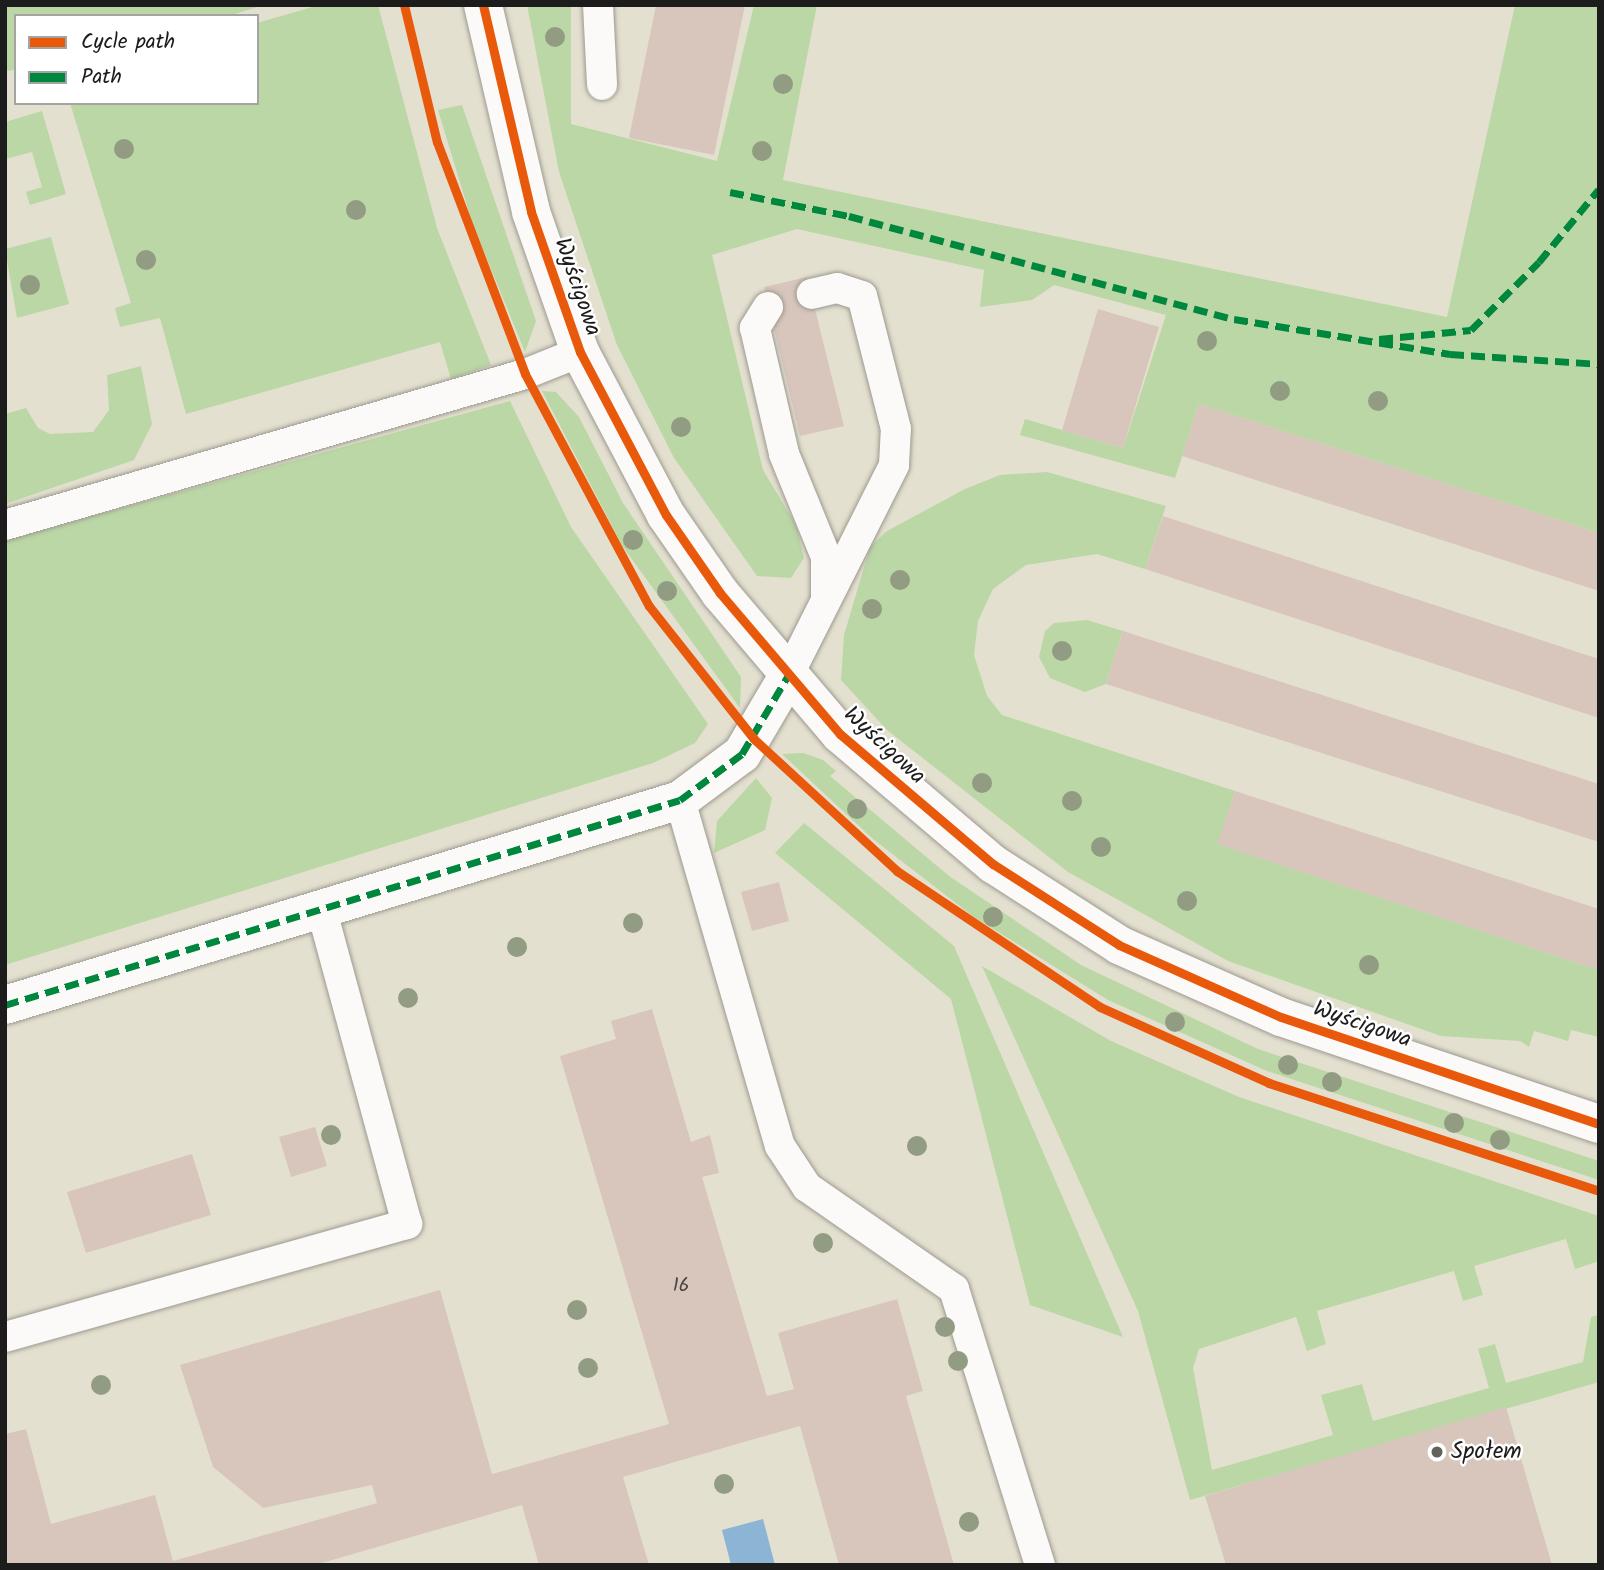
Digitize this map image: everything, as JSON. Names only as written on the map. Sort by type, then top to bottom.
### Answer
[{"type":"street","name":"Wyścigowa","points":[[483,5],[531,212],[580,352],[666,515],[788,676],[906,794],[993,864],[1119,945],[1280,1017],[1599,1124]]},
{"type":"street","points":[[5,1005],[680,800],[742,754],[788,676]]},
{"type":"lane","points":[[598,5],[602,85]]},
{"type":"lane","points":[[788,676],[825,600],[884,494],[896,429],[862,296],[837,288],[812,294]]},
{"type":"lane","points":[[768,307],[755,328],[784,454],[826,557],[825,600]]},
{"type":"lane","points":[[5,525],[525,374],[580,352]]},
{"type":"lane","points":[[680,800],[779,1146],[807,1187],[954,1289],[1040,1565]]},
{"type":"lane","points":[[5,1337],[407,1224],[321,908]]},
{"type":"green space","points":[[5,5],[263,5],[235,14],[14,14],[14,70],[5,71]]},
{"type":"green space","points":[[319,5],[378,5],[437,228],[491,365],[451,379],[440,342],[186,414],[160,318],[120,327],[115,308],[131,303],[71,105],[259,105],[259,22]]},
{"type":"green space","points":[[527,5],[571,5],[571,124],[717,161],[754,5],[817,5],[783,180],[1447,317],[1515,5],[1599,5],[1599,533],[1199,404],[1175,478],[1020,435],[1025,419],[1123,448],[1166,315],[1054,285],[1032,300],[980,307],[984,270],[797,229],[712,255],[763,470],[796,525],[804,558],[791,578],[757,576],[674,458],[617,345],[559,172]]},
{"type":"green space","points":[[462,105],[536,321],[525,352],[473,225],[438,110]]},
{"type":"green space","points":[[42,111],[66,194],[30,205],[26,192],[42,187],[32,152],[5,159],[5,122]]},
{"type":"green space","points":[[51,237],[69,304],[17,318],[5,249]]},
{"type":"green space","points":[[141,366],[152,424],[134,460],[5,504],[5,414],[26,408],[38,428],[50,434],[93,432],[109,410],[107,375]]},
{"type":"green space","points":[[542,391],[556,392],[579,417],[623,503],[741,677],[740,708],[623,547]]},
{"type":"green space","points":[[510,401],[571,527],[708,724],[695,743],[653,763],[5,965],[5,540]]},
{"type":"green space","points":[[1047,472],[1166,506],[1145,569],[1097,554],[1026,565],[993,589],[978,621],[974,655],[987,696],[1002,715],[1235,791],[1218,844],[1599,970],[1599,1037],[1571,1030],[1568,1041],[1534,1031],[1529,1047],[1520,1041],[1441,1036],[1228,961],[1068,872],[887,730],[841,680],[844,635],[870,547],[887,531],[965,489],[1000,475]]},
{"type":"green space","points":[[1087,620],[1123,631],[1106,684],[1085,692],[1050,678],[1039,657],[1045,631],[1054,623]]},
{"type":"green space","points":[[803,753],[823,760],[836,771],[830,776],[949,876],[1081,965],[1258,1049],[1599,1161],[1599,1180],[1267,1071],[1108,1000],[974,917],[873,839],[782,754]]},
{"type":"green space","points":[[756,778],[772,798],[765,830],[714,853],[717,821]]},
{"type":"green space","points":[[804,823],[954,946],[1123,1337],[1030,1305],[951,999],[775,853]]},
{"type":"green space","points":[[982,966],[1111,1041],[1239,1097],[1599,1216],[1599,1261],[1575,1269],[1566,1239],[1474,1266],[1483,1295],[1463,1301],[1454,1271],[1317,1311],[1326,1344],[1307,1351],[1296,1317],[1199,1349],[1193,1368],[1212,1470],[1333,1435],[1321,1395],[1362,1384],[1373,1421],[1489,1388],[1478,1349],[1495,1344],[1506,1383],[1583,1362],[1591,1317],[1599,1315],[1599,1382],[1190,1500],[1138,1311]]},
{"type":"water","points":[[763,1519],[775,1565],[731,1565],[722,1530]]},
{"type":"building","points":[[656,5],[745,5],[714,155],[629,138]]},
{"type":"building","points":[[807,277],[844,426],[800,436],[764,287]]},
{"type":"building","points":[[1098,309],[1159,327],[1123,448],[1062,430]]},
{"type":"building","points":[[1199,404],[1599,533],[1599,591],[1182,456]]},
{"type":"building","points":[[1163,516],[1599,659],[1599,718],[1145,569]]},
{"type":"building","points":[[1123,631],[1599,784],[1599,842],[1106,684]]},
{"type":"building","points":[[1235,791],[1599,909],[1599,970],[1217,844]]},
{"type":"building","points":[[779,882],[789,921],[752,931],[741,892]]},
{"type":"building","points":[[652,1009],[691,1142],[710,1135],[719,1173],[702,1177],[767,1396],[794,1389],[778,1333],[897,1299],[923,1391],[906,1396],[954,1565],[839,1565],[800,1426],[623,1477],[649,1565],[539,1565],[522,1505],[315,1565],[5,1565],[5,1434],[26,1429],[51,1524],[155,1495],[173,1561],[377,1503],[372,1485],[263,1508],[213,1467],[180,1365],[440,1290],[492,1474],[669,1424],[560,1056],[616,1039],[611,1021]]},
{"type":"building","points":[[315,1127],[327,1166],[291,1177],[279,1137]]},
{"type":"building","points":[[192,1154],[211,1215],[86,1253],[67,1192]]},
{"type":"building","name":"Społem","points":[[1506,1407],[1552,1565],[1226,1565],[1205,1496]]},
{"type":"marked path","points":[[1379,339],[1471,330],[1539,262],[1599,189]]},
{"type":"marked path","points":[[730,192],[849,216],[1234,319],[1450,354],[1599,364]]},
{"type":"marked path","points":[[5,1005],[680,800],[742,754],[788,676]]},
{"type":"cycle path","points":[[404,5],[437,142],[525,374],[649,606],[754,739],[897,871],[1100,1007],[1269,1083],[1599,1191]]},
{"type":"cycle path","points":[[483,5],[531,212],[580,352],[666,515],[720,593],[840,734],[993,864],[1119,945],[1281,1017],[1599,1124]]},
{"type":"place","name":"Społem","points":[[1437,1452]]}]
